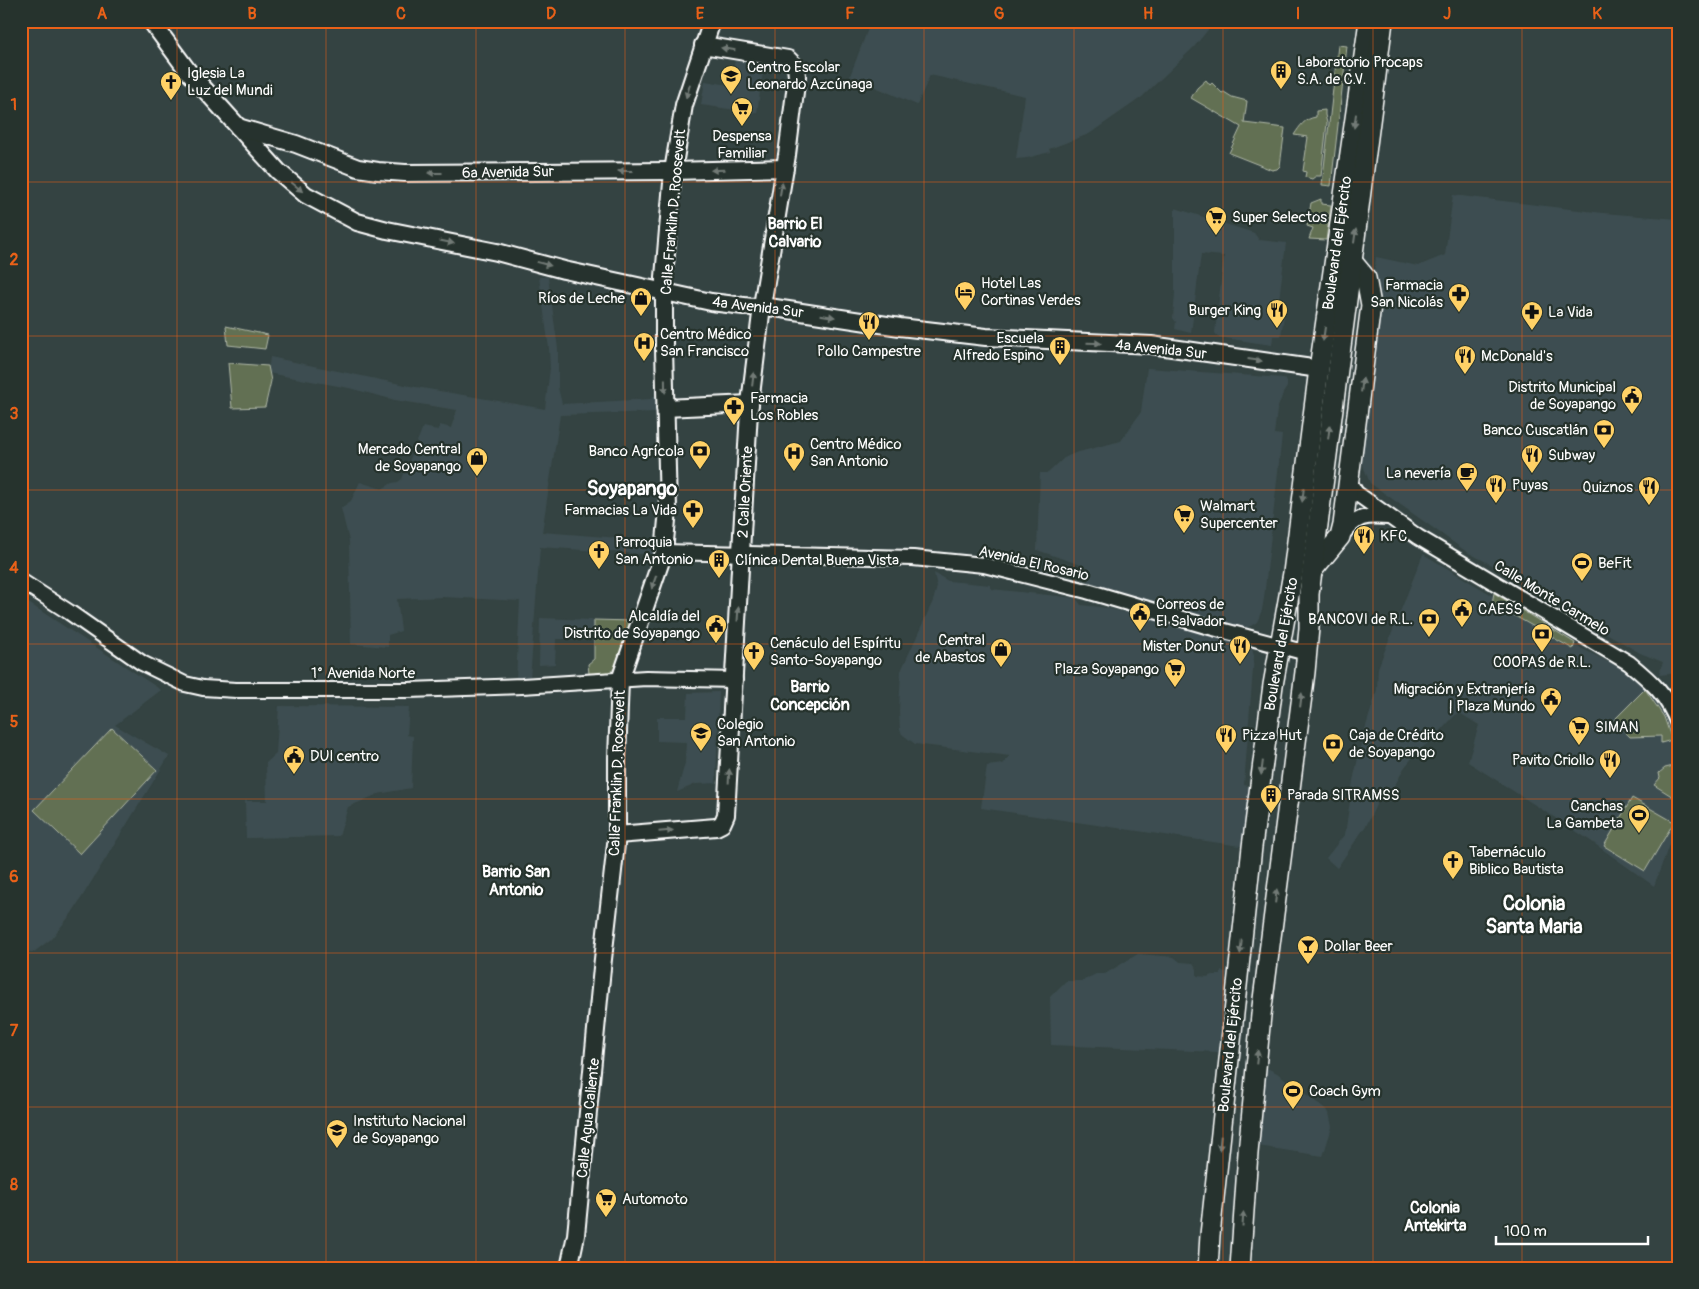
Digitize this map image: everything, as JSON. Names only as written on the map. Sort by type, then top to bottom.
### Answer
[{"type":"highway","points":[[1361,21],[1356,59],[1367,87]]},
{"type":"highway","name":"Boulevard del Ejército","points":[[1240,1268],[1248,1153],[1261,1015],[1305,672],[1309,628],[1309,594],[1352,260],[1367,87],[1369,21]]},
{"type":"highway","name":"Boulevard del Ejército","points":[[1208,1268],[1252,847],[1272,694],[1293,573],[1319,369],[1367,87],[1383,21]]},
{"type":"highway","points":[[1367,87],[1390,21]]},
{"type":"highway","points":[[1312,570],[1340,537],[1350,483],[1371,305],[1366,278],[1352,260]]},
{"type":"main road","name":"4a Avenida Sur","points":[[151,21],[188,71],[278,171],[306,195],[357,222],[387,230],[497,252],[564,270],[711,302],[752,307],[762,306],[900,327],[986,337],[1151,345],[1319,369]]},
{"type":"main road","name":"Calle Franklin D. Roosevelt","points":[[602,968],[618,835],[617,721],[620,680],[664,552],[668,509],[664,292],[673,171],[684,105],[712,21]]},
{"type":"main road","name":"2 Calle Oriente","points":[[618,835],[716,828],[722,824],[726,815],[750,404],[762,306],[797,83],[796,67],[788,59],[703,45]]},
{"type":"main road","name":"6a Avenida Sur","points":[[238,127],[296,144],[358,168],[378,171],[405,173],[673,171],[785,168]]},
{"type":"main road","points":[[278,171],[273,154],[278,147],[287,142]]},
{"type":"main road","points":[[665,408],[750,404]]},
{"type":"main road","name":"Calle Agua Caliente","points":[[569,1268],[576,1235],[602,968]]},
{"type":"street","name":"Calle Monte Carmelo","points":[[1350,483],[1356,493],[1390,518],[1629,663],[1656,686],[1672,710],[1678,724]]},
{"type":"street","name":"Calle Monte Carmelo","points":[[1340,537],[1357,519],[1364,516],[1390,518]]},
{"type":"street","name":"Avenida El Rosario","points":[[664,552],[913,558],[984,565],[1087,591],[1299,651]]},
{"type":"street","name":"1° Avenida Norte","points":[[21,581],[142,663],[185,684],[204,688],[236,690],[409,690],[522,686],[646,678],[734,680]]},
{"type":"shaded area","points":[[871,21],[1215,21],[1194,47],[1142,97],[1089,134],[1049,149],[1050,152],[1016,159],[1025,96],[930,75],[917,105],[850,76]]},
{"type":"shaded area","name":"Centro Escolar Leonardo Azcúnaga","points":[[735,61],[764,64],[757,113],[701,105],[705,81],[729,85]]},
{"type":"shaded area","points":[[1453,195],[1603,213],[1678,219],[1678,673],[1659,675],[1663,662],[1640,653],[1496,567],[1467,552],[1370,483],[1362,463],[1371,305],[1376,257],[1418,266],[1445,255]]},
{"type":"shaded area","points":[[1175,208],[1254,233],[1259,240],[1286,243],[1279,300],[1286,301],[1281,336],[1273,336],[1272,345],[1218,337],[1215,333],[1224,256],[1201,254],[1191,333],[1175,329],[1176,322],[1173,318],[1175,293]]},
{"type":"shaded area","name":"Mercado Central de Soyapango","points":[[539,277],[548,277],[558,349],[558,388],[562,404],[651,399],[657,394],[657,412],[560,415],[542,532],[658,541],[656,555],[540,547],[530,679],[516,680],[520,601],[443,597],[397,599],[401,631],[388,635],[388,647],[351,644],[349,541],[341,508],[351,501],[360,482],[382,489],[402,479],[423,427],[438,430],[440,425],[451,428],[457,410],[395,400],[349,388],[268,373],[270,357],[410,386],[545,409],[550,368]]},
{"type":"shaded area","points":[[1147,368],[1283,378],[1287,382],[1287,387],[1277,410],[1274,434],[1282,435],[1264,598],[1257,622],[1246,629],[1240,631],[1087,591],[1089,569],[1037,550],[1040,473],[1048,473],[1064,458],[1075,453],[1121,441],[1141,412]]},
{"type":"shaded area","points":[[1423,554],[1560,638],[1623,669],[1637,679],[1653,696],[1667,720],[1678,758],[1678,820],[1654,886],[1588,839],[1468,762],[1479,725],[1458,712],[1435,737],[1417,752],[1404,768],[1392,791],[1383,790],[1367,824],[1337,868],[1326,858],[1345,834],[1353,781],[1363,736],[1377,690],[1378,668]]},
{"type":"shaded area","points":[[934,573],[948,581],[990,585],[991,589],[1076,598],[1081,605],[1108,608],[1247,643],[1252,649],[1254,656],[1244,785],[1254,787],[1247,847],[981,808],[987,766],[1003,764],[1010,756],[915,744],[902,734],[900,730],[901,671],[933,601],[937,587]]},
{"type":"shaded area","points":[[21,598],[161,690],[115,725],[169,756],[72,913],[51,939],[34,952],[21,951]]},
{"type":"shaded area","points":[[540,618],[594,620],[594,639],[556,639],[555,664],[539,665]]},
{"type":"shaded area","name":"Colegio San Antonio","points":[[719,692],[716,783],[696,784],[677,792],[685,763],[686,742],[657,741],[657,717],[687,717],[688,693]]},
{"type":"shaded area","points":[[279,706],[409,707],[407,735],[413,736],[411,788],[378,794],[348,807],[339,836],[246,838],[245,801],[267,801],[266,763],[276,754]]},
{"type":"shaded area","points":[[1138,954],[1174,957],[1180,962],[1193,963],[1197,969],[1197,976],[1207,977],[1221,975],[1221,971],[1227,972],[1219,1052],[1051,1045],[1050,997],[1066,981],[1082,981],[1096,974],[1105,974]]},
{"type":"shaded area","name":"Coach Gym","points":[[1265,1067],[1277,1073],[1329,1113],[1332,1127],[1323,1156],[1258,1146]]},
{"type":"green space","points":[[1338,45],[1347,46],[1331,186],[1322,185]]},
{"type":"green space","points":[[1206,80],[1222,93],[1224,92],[1232,97],[1247,101],[1244,123],[1285,128],[1280,166],[1277,169],[1272,170],[1229,153],[1241,127],[1191,98],[1197,88]]},
{"type":"green space","points":[[1325,110],[1327,123],[1321,176],[1316,176],[1312,179],[1305,177],[1306,172],[1303,171],[1308,137],[1294,135],[1305,121],[1316,117],[1316,111]]},
{"type":"green space","points":[[1321,199],[1321,204],[1331,205],[1326,240],[1309,239],[1313,228],[1307,226],[1311,203]]},
{"type":"green space","points":[[226,326],[268,335],[265,349],[228,345]]},
{"type":"green space","points":[[228,363],[268,366],[271,381],[265,407],[232,408]]},
{"type":"green space","points":[[1494,593],[1575,643],[1573,649],[1492,603]]},
{"type":"green space","points":[[594,620],[632,621],[614,669],[608,673],[589,674],[588,664],[594,659]]},
{"type":"green space","points":[[1645,689],[1664,717],[1672,740],[1661,743],[1661,736],[1630,737],[1614,720]]},
{"type":"green space","points":[[112,728],[157,770],[80,854],[34,810]]},
{"type":"green space","points":[[1678,765],[1678,800],[1654,785],[1660,778],[1659,773],[1665,768]]},
{"type":"green space","name":"Canchas La Gambeta","points":[[1632,798],[1674,822],[1645,871],[1604,846]]},
{"type":"place","name":"Laboratorio Procaps S.A. de C.V.","points":[[1281,90]]},
{"type":"place","name":"Centro Escolar Leonardo Azcúnaga","points":[[731,95]]},
{"type":"place","name":"Iglesia La Luz del Mundi","points":[[171,101]]},
{"type":"place","name":"Despensa Familiar","points":[[742,127]]},
{"type":"place","name":"Super Selectos","points":[[1216,236]]},
{"type":"place","name":"Hotel Las Cortinas Verdes","points":[[965,311]]},
{"type":"place","name":"Farmacia San Nicolás","points":[[1459,313]]},
{"type":"place","name":"Ríos de Leche","points":[[641,317]]},
{"type":"place","name":"Burger King","points":[[1277,329]]},
{"type":"place","name":"La Vida","points":[[1532,331]]},
{"type":"place","name":"Pollo Campestre","points":[[869,341]]},
{"type":"place","name":"Centro Médico San Francisco","points":[[644,362]]},
{"type":"place","name":"Escuela Alfredo Espino","points":[[1060,366]]},
{"type":"place","name":"McDonald's","points":[[1465,375]]},
{"type":"place","name":"Distrito Municipal de Soyapango","points":[[1632,415]]},
{"type":"place","name":"Farmacia Los Robles","points":[[734,426]]},
{"type":"place","name":"Banco Cuscatlán","points":[[1604,449]]},
{"type":"place","name":"Banco Agrícola","points":[[700,470]]},
{"type":"place","name":"Centro Médico San Antonio","points":[[794,472]]},
{"type":"place","name":"Subway","points":[[1532,474]]},
{"type":"place","name":"Mercado Central de Soyapango","points":[[477,477]]},
{"type":"place","name":"La nevería","points":[[1467,492]]},
{"type":"place","name":"Puyas","points":[[1496,504]]},
{"type":"place","name":"Quiznos","points":[[1649,506]]},
{"type":"place","name":"Farmacias La Vida","points":[[693,529]]},
{"type":"place","name":"Walmart Supercenter","points":[[1184,534]]},
{"type":"place","name":"KFC","points":[[1364,555]]},
{"type":"place","name":"Parroquia San Antonio","points":[[599,570]]},
{"type":"place","name":"Clínica Dental Buena Vista","points":[[719,579]]},
{"type":"place","name":"BeFit","points":[[1582,582]]},
{"type":"place","name":"CAESS","points":[[1462,628]]},
{"type":"place","name":"Correos de El Salvador","points":[[1140,632]]},
{"type":"place","name":"BANCOVI de R.L.","points":[[1429,638]]},
{"type":"place","name":"Alcaldía del Distrito de Soyapango","points":[[716,644]]},
{"type":"place","name":"COOPAS de R.L.","points":[[1542,653]]},
{"type":"place","name":"Mister Donut","points":[[1240,665]]},
{"type":"place","name":"Central de Abastos","points":[[1001,668]]},
{"type":"place","name":"Cenáculo del Espíritu Santo-Soyapango","points":[[754,671]]},
{"type":"place","name":"Plaza Soyapango","points":[[1175,688]]},
{"type":"place","name":"Migración y Extranjería | Plaza Mundo","points":[[1551,717]]},
{"type":"place","name":"SIMAN","points":[[1579,746]]},
{"type":"place","name":"Colegio San Antonio","points":[[701,752]]},
{"type":"place","name":"Pizza Hut","points":[[1226,754]]},
{"type":"place","name":"Caja de Crédito de Soyapango","points":[[1333,763]]},
{"type":"place","name":"DUI centro","points":[[294,775]]},
{"type":"place","name":"Pavito Criollo","points":[[1610,779]]},
{"type":"place","name":"Parada SITRAMSS","points":[[1271,814]]},
{"type":"place","name":"Canchas La Gambeta","points":[[1639,834]]},
{"type":"place","name":"Tabernáculo Biblico Bautista","points":[[1453,880]]},
{"type":"place","name":"Dollar Beer","points":[[1308,965]]},
{"type":"place","name":"Coach Gym","points":[[1293,1110]]},
{"type":"place","name":"Instituto Nacional de Soyapango","points":[[337,1149]]},
{"type":"place","name":"Automoto","points":[[606,1218]]},
{"type":"district","name":"Barrio El Calvario","points":[[795,232]]},
{"type":"district","name":"Soyapango","points":[[632,488]]},
{"type":"district","name":"Barrio Concepción","points":[[810,695]]},
{"type":"district","name":"Barrio San Antonio","points":[[516,880]]},
{"type":"district","name":"Colonia Santa Maria","points":[[1534,914]]},
{"type":"district","name":"Colonia Antekirta","points":[[1435,1216]]}]
